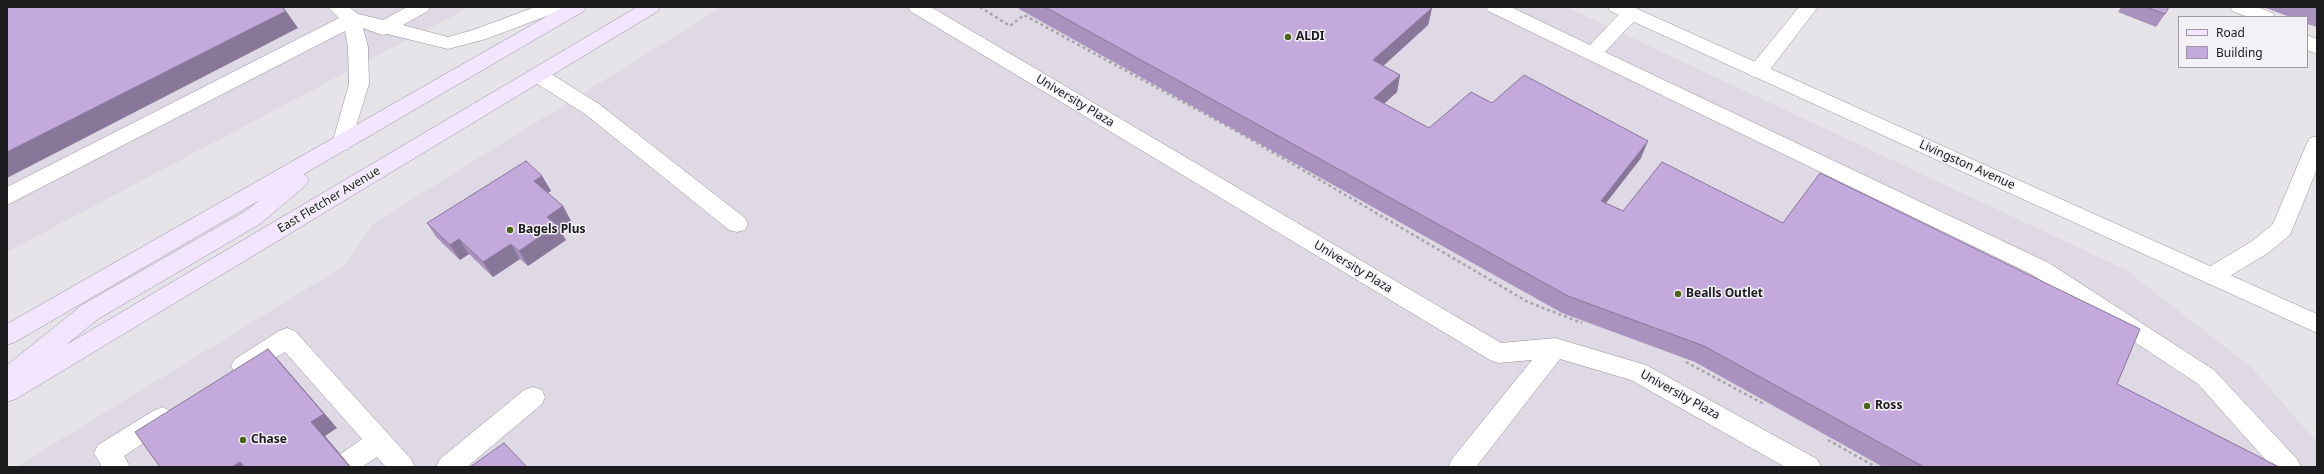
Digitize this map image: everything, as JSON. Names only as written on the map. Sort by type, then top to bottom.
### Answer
[{"type":"main road","points":[[7,335],[342,144],[577,7]]},
{"type":"main road","name":"East Fletcher Avenue","points":[[7,392],[651,7]]},
{"type":"main road","points":[[7,379],[90,312],[252,218],[342,144]]},
{"type":"street","points":[[382,29],[421,7]]},
{"type":"street","points":[[344,13],[382,29],[448,43],[479,35],[553,7]]},
{"type":"street","name":"University Plaza","points":[[917,7],[1498,353],[1556,348],[1638,372],[1808,467]]},
{"type":"street","points":[[1495,7],[2041,269],[2206,377],[2288,467]]},
{"type":"street","points":[[1758,71],[1809,7]]},
{"type":"street","points":[[2239,7],[2263,16]]},
{"type":"street","points":[[1592,54],[1624,10]]},
{"type":"street","name":"Livingston Avenue","points":[[1624,10],[2317,324]]},
{"type":"street","points":[[342,144],[359,84],[358,47],[344,13]]},
{"type":"street","points":[[7,197],[344,13]]},
{"type":"street","points":[[2308,42],[2317,48]]},
{"type":"street","points":[[538,75],[592,109],[736,224]]},
{"type":"street","points":[[2212,276],[2260,247],[2282,229],[2317,144]]},
{"type":"street","points":[[227,376],[287,338],[402,467]]},
{"type":"street","points":[[1461,467],[1556,348]]},
{"type":"street","points":[[449,467],[533,397]]},
{"type":"street","points":[[117,467],[107,453],[180,406]]},
{"type":"street","points":[[348,463],[379,441]]},
{"type":"path","points":[[980,7],[1010,26],[1024,15],[1238,132],[1528,302],[1587,325]]},
{"type":"path","points":[[1681,360],[1696,365],[1765,405]]},
{"type":"path","points":[[1827,440],[1876,467]]},
{"type":"shaded area","points":[[7,7],[469,7],[7,252]]},
{"type":"shaded area","points":[[722,7],[1566,7],[2126,270],[2251,367],[2317,442],[2317,467],[16,467],[344,266],[374,223]]},
{"type":"building","points":[[7,7],[282,7],[286,11],[7,152]]},
{"type":"building","points":[[1045,7],[1430,7],[1432,8],[1373,60],[1400,75],[1374,98],[1429,128],[1471,92],[1492,103],[1524,75],[1648,141],[1601,201],[1623,211],[1662,162],[1783,223],[1820,173],[2140,329],[2117,384],[2279,467],[1924,467],[1704,346],[1568,296]]},
{"type":"building","points":[[2146,7],[2169,7],[2165,14]]},
{"type":"building","points":[[526,161],[542,176],[534,181],[563,206],[547,217],[557,225],[519,251],[511,244],[483,262],[459,239],[450,245],[427,223]]},
{"type":"building","points":[[268,349],[324,414],[311,422],[350,467],[244,467],[240,462],[232,467],[160,467],[135,432]]},
{"type":"building","points":[[504,443],[527,467],[470,467]]},
{"type":"place","name":"ALDI","points":[[1288,37]]},
{"type":"place","name":"Bagels Plus","points":[[510,230]]},
{"type":"place","name":"Bealls Outlet","points":[[1678,294]]},
{"type":"place","name":"Ross","points":[[1867,406]]},
{"type":"place","name":"Chase","points":[[243,440]]}]
